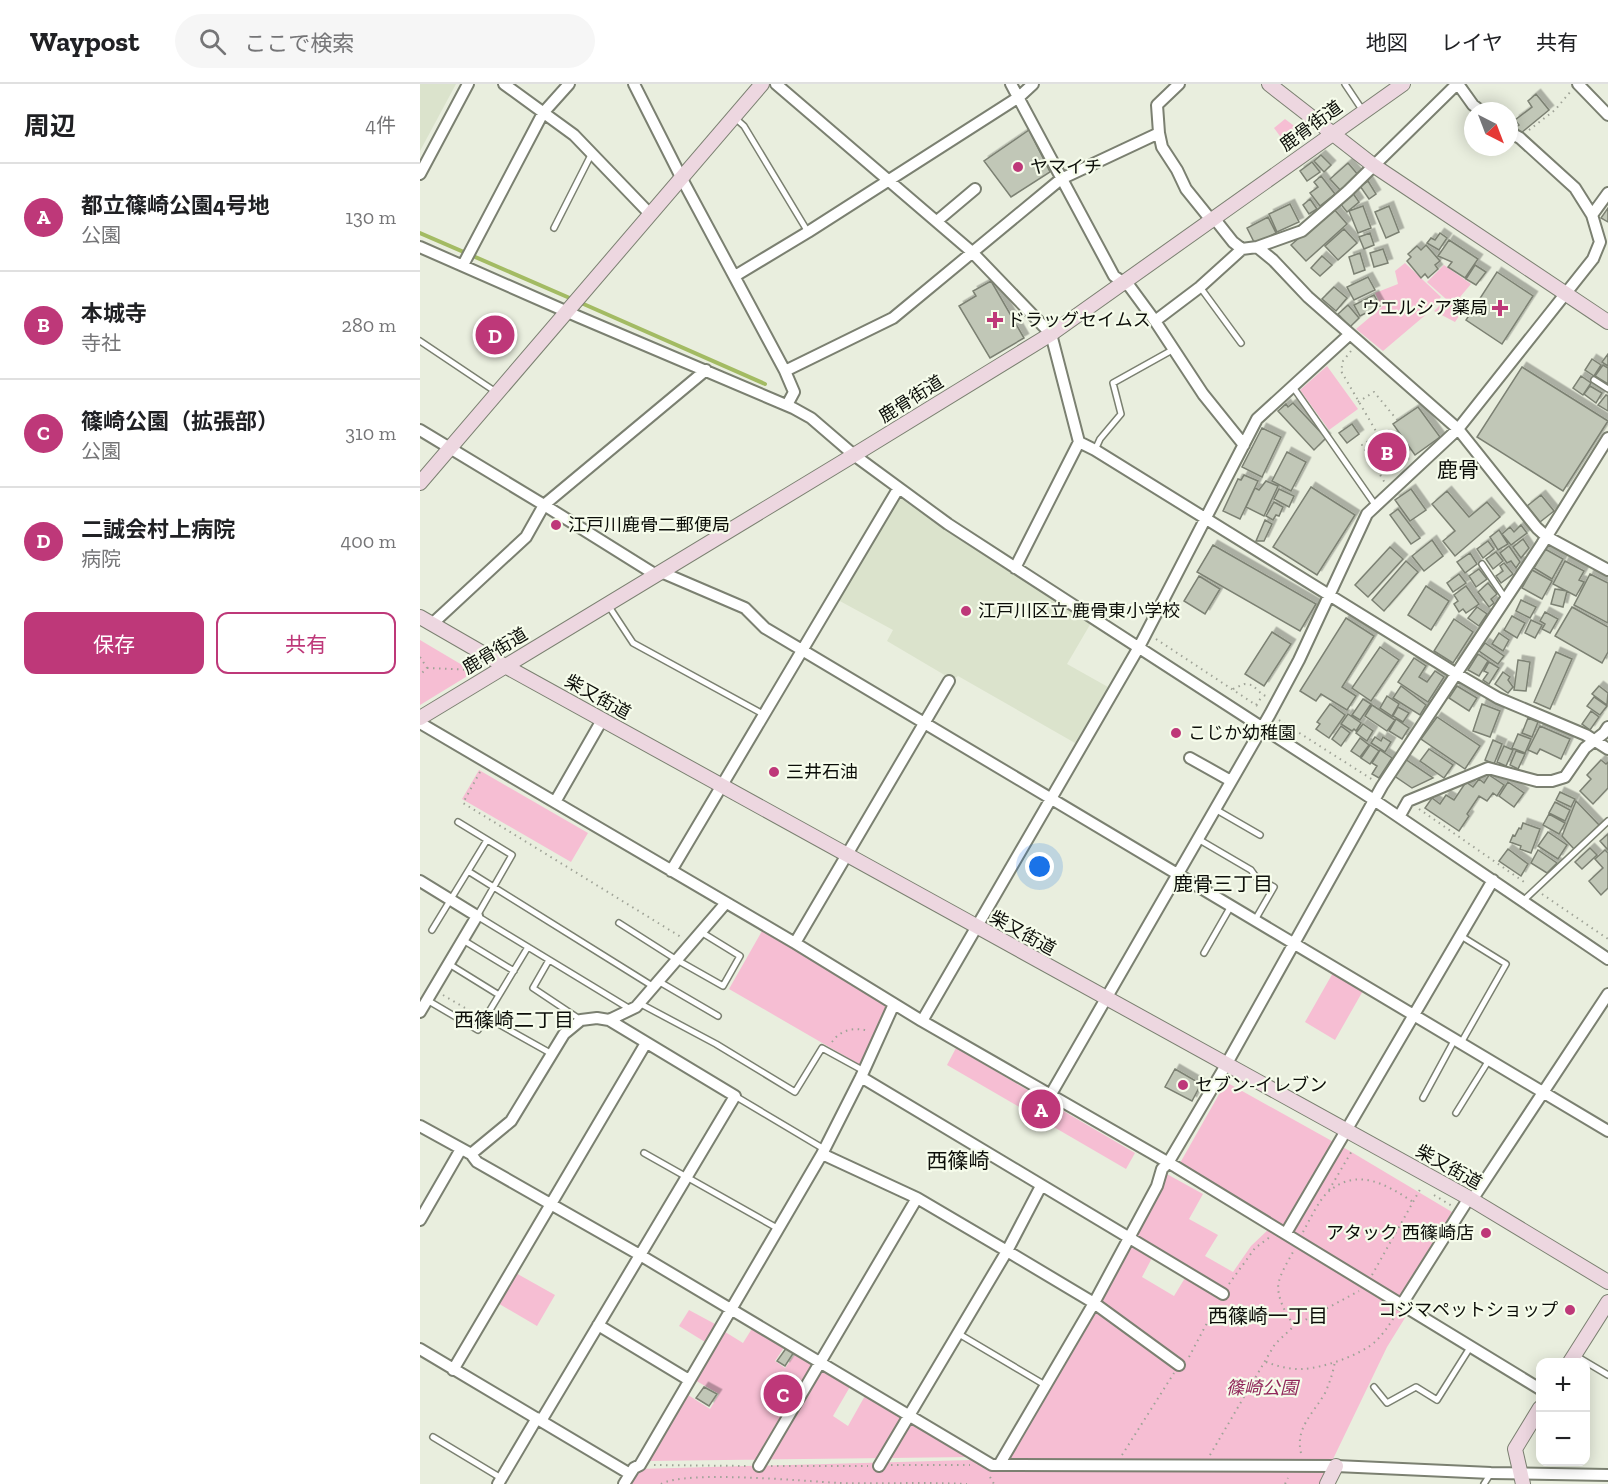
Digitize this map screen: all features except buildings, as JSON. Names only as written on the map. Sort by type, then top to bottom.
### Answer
[{"type":"street","points":[[420,174],[468,84]]},
{"type":"street","points":[[504,84],[574,135],[650,214]]},
{"type":"street","points":[[463,265],[543,113],[569,84]]},
{"type":"street","points":[[634,84],[784,370],[794,392],[787,405]]},
{"type":"street","points":[[420,483],[762,84]]},
{"type":"street","points":[[776,84],[972,252],[1051,334],[1079,442],[1015,568]]},
{"type":"street","points":[[1011,84],[1114,276],[1121,283],[1130,287],[1203,394],[1244,445]]},
{"type":"street","points":[[735,276],[1019,97],[1033,84]]},
{"type":"street","points":[[1179,84],[1157,105],[1162,147],[1186,189],[1233,242],[1242,249]]},
{"type":"street","points":[[1269,84],[1373,165],[1608,322]]},
{"type":"street","name":"鹿骨街道","points":[[420,718],[1051,334],[1403,84]]},
{"type":"street","points":[[1155,321],[1200,287],[1242,249],[1257,247],[1302,231],[1348,191],[1458,84],[1471,102]]},
{"type":"street","points":[[1577,84],[1608,115]]},
{"type":"street","points":[[784,370],[893,318],[1061,179],[1159,133]]},
{"type":"street","points":[[1051,1094],[1262,728],[1299,660],[1367,514],[1458,429],[1603,248],[1592,215],[1575,188],[1518,136]]},
{"type":"street","points":[[937,221],[975,189]]},
{"type":"street","points":[[1592,215],[1608,193]]},
{"type":"street","points":[[420,247],[787,405],[811,418],[898,489],[1015,568],[1374,800],[1608,959]]},
{"type":"street","points":[[1257,247],[1273,260],[1308,297],[1458,429],[1537,528],[1547,537],[1608,570]]},
{"type":"street","points":[[922,1021],[1139,647],[1257,418],[1350,334]]},
{"type":"street","points":[[432,624],[526,537],[544,505],[706,370]]},
{"type":"street","points":[[420,430],[658,573],[745,608],[765,628],[1608,1131]]},
{"type":"street","points":[[999,1466],[1130,1238],[1157,1186],[1162,1169],[1168,1163],[1226,1065],[1382,786],[1547,537],[1608,438]]},
{"type":"street","points":[[1079,442],[1498,698],[1595,740],[1608,749]]},
{"type":"street","points":[[671,871],[898,489]]},
{"type":"street","name":"柴又街道","points":[[420,617],[602,720],[1428,1175],[1608,1282]]},
{"type":"street","points":[[795,943],[922,723],[949,681]]},
{"type":"street","points":[[555,802],[602,720]]},
{"type":"street","points":[[420,723],[795,943],[922,1021],[1283,1231],[1536,1387]]},
{"type":"street","points":[[1398,817],[1408,801],[1488,768],[1537,781],[1552,781],[1565,777],[1585,748],[1608,727]]},
{"type":"street","points":[[1190,758],[1231,782]]},
{"type":"street","points":[[1283,1231],[1347,1131],[1493,880]]},
{"type":"street","points":[[420,881],[477,916],[434,990],[425,999],[420,1012]]},
{"type":"street","points":[[609,1020],[635,1006],[725,904]]},
{"type":"street","points":[[1402,1304],[1608,994]]},
{"type":"street","points":[[420,1349],[539,1419],[627,1479],[634,1468],[640,1465],[823,1152],[894,1004]]},
{"type":"street","points":[[420,1220],[466,1151],[511,1121],[564,1034],[581,1020],[597,1018],[609,1020],[735,1096],[598,1325],[499,1481]]},
{"type":"street","points":[[453,1370],[646,1043]]},
{"type":"street","points":[[862,1074],[1041,1186],[1223,1294]]},
{"type":"street","points":[[420,1126],[466,1151],[477,1162],[640,1255],[992,1465],[1336,1466],[1491,1473],[1522,1478],[1608,1475]]},
{"type":"street","points":[[823,1152],[917,1198],[1094,1303],[1179,1365]]},
{"type":"street","points":[[879,1466],[959,1334],[1041,1186]]},
{"type":"street","points":[[759,1466],[917,1198]]},
{"type":"street","points":[[1573,1358],[1608,1302]]},
{"type":"street","points":[[598,1325],[689,1380]]},
{"type":"street","points":[[1522,1478],[1515,1449],[1538,1412]]},
{"type":"street","points":[[1328,1484],[1336,1466]]},
{"type":"lane","points":[[1345,84],[1363,111]]},
{"type":"lane","points":[[734,117],[744,126],[808,232]]},
{"type":"lane","points":[[554,228],[592,153]]},
{"type":"lane","points":[[1200,287],[1241,342]]},
{"type":"lane","points":[[420,341],[498,393]]},
{"type":"lane","points":[[1095,450],[1100,439],[1121,414],[1113,383],[1174,349]]},
{"type":"lane","points":[[1594,380],[1608,389]]},
{"type":"lane","points":[[1293,387],[1376,506]]},
{"type":"lane","points":[[1482,564],[1505,598]]},
{"type":"lane","points":[[607,604],[633,643],[763,714]]},
{"type":"lane","points":[[1215,809],[1260,835]]},
{"type":"lane","points":[[1524,900],[1608,821]]},
{"type":"lane","points":[[458,822],[512,855],[477,916],[549,960],[635,1006],[716,1044],[795,1092],[822,1048],[862,1074]]},
{"type":"lane","points":[[1198,838],[1251,870],[1256,877],[1274,887],[1255,920]]},
{"type":"lane","points":[[432,930],[487,840]]},
{"type":"lane","points":[[468,871],[656,984],[718,1016]]},
{"type":"lane","points":[[1204,953],[1231,906]]},
{"type":"lane","points":[[619,922],[676,960],[723,986],[740,956],[701,932]]},
{"type":"lane","points":[[1423,1098],[1506,964],[1461,936]]},
{"type":"lane","points":[[463,940],[514,971]]},
{"type":"lane","points":[[425,999],[478,1030],[528,947]]},
{"type":"lane","points":[[549,960],[533,988],[581,1020]]},
{"type":"lane","points":[[449,964],[500,995]]},
{"type":"lane","points":[[485,1018],[552,1054]]},
{"type":"lane","points":[[1456,1113],[1489,1060]]},
{"type":"lane","points":[[735,1096],[823,1152]]},
{"type":"lane","points":[[644,1153],[777,1228]]},
{"type":"lane","points":[[959,1334],[1046,1385]]},
{"type":"lane","points":[[1374,1387],[1387,1403],[1416,1387],[1437,1400],[1471,1346]]},
{"type":"lane","points":[[1590,1367],[1608,1375]]},
{"type":"lane","points":[[434,1437],[499,1481]]},
{"type":"lane","points":[[1484,1484],[1491,1473]]},
{"type":"path","points":[[1521,138],[1555,110],[1577,84]]},
{"type":"path","points":[[1355,347],[1343,361],[1341,371],[1379,437],[1362,445],[1391,492]]},
{"type":"path","points":[[1358,402],[1374,392],[1398,421]]},
{"type":"path","points":[[420,657],[428,668]]},
{"type":"path","points":[[420,675],[428,668],[478,670]]},
{"type":"path","points":[[1233,690],[1244,684],[1252,685],[1263,695]]},
{"type":"path","points":[[1256,705],[1263,695],[1267,696],[1270,689]]},
{"type":"path","points":[[481,769],[463,803],[691,943]]},
{"type":"path","points":[[434,990],[485,1018]]},
{"type":"path","points":[[826,1051],[837,1034],[850,1029],[867,1030],[880,1036]]},
{"type":"path","points":[[1294,1326],[1280,1298],[1278,1283],[1299,1241],[1355,1146]]},
{"type":"path","points":[[1203,1466],[1275,1344],[1294,1326],[1359,1291],[1373,1274],[1428,1175]]},
{"type":"path","points":[[1327,1193],[1349,1181],[1366,1179],[1394,1190],[1413,1202]]},
{"type":"path","points":[[1116,1466],[1179,1365],[1185,1364],[1206,1321],[1255,1248],[1283,1231]]},
{"type":"path","points":[[1266,1362],[1302,1369],[1335,1361],[1362,1351],[1385,1332],[1402,1304]]},
{"type":"path","points":[[1304,1466],[1299,1445],[1299,1432],[1324,1394],[1333,1375],[1335,1361]]},
{"type":"path","points":[[640,1465],[970,1465]]},
{"type":"path","points":[[661,1484],[668,1480],[707,1477],[841,1483],[967,1484]]},
{"type":"shaded area","points":[[420,84],[456,84],[420,151]]},
{"type":"shaded area","name":"江戸川区立 鹿骨東小学校","points":[[903,499],[1091,623],[1067,664],[1108,687],[1075,743],[958,676],[953,680],[887,641],[893,630],[838,600],[898,500]]},
{"type":"green space","points":[[1285,119],[1305,134],[1288,147],[1274,128]]},
{"type":"green space","points":[[1405,263],[1441,297],[1429,312],[1383,351],[1356,329],[1382,307],[1375,293],[1398,284],[1395,271]]},
{"type":"green space","points":[[1444,265],[1471,284],[1460,297],[1468,303],[1455,322],[1434,311],[1446,299],[1427,282]]},
{"type":"green space","points":[[1327,366],[1358,409],[1329,430],[1300,390]]},
{"type":"green space","points":[[420,640],[474,672],[420,705]]},
{"type":"green space","points":[[479,770],[588,833],[571,862],[462,799]]},
{"type":"green space","points":[[762,931],[893,1007],[862,1066],[729,989]]},
{"type":"green space","points":[[1334,971],[1364,989],[1335,1040],[1305,1022]]},
{"type":"green space","points":[[956,1048],[1135,1153],[1126,1169],[947,1065]]},
{"type":"green space","name":"篠崎公園","points":[[1226,1082],[1348,1150],[1452,1212],[1397,1306],[1408,1313],[1387,1347],[1321,1484],[629,1484],[638,1469],[1008,1459],[1131,1245],[1152,1258],[1142,1277],[1174,1296],[1185,1278],[1223,1301],[1229,1292],[1136,1236],[1161,1192],[1165,1173],[1203,1194],[1189,1219],[1218,1235],[1205,1256],[1233,1272],[1251,1246],[1270,1228],[1182,1168],[1180,1163]]},
{"type":"green space","points":[[514,1272],[555,1295],[537,1326],[496,1302]]},
{"type":"green space","points":[[689,1310],[715,1324],[705,1342],[679,1326]]},
{"type":"green space","points":[[753,1327],[785,1346],[775,1361],[785,1368],[796,1353],[851,1385],[833,1416],[848,1426],[866,1394],[972,1457],[645,1461],[685,1393],[710,1409],[719,1394],[693,1379],[722,1330],[743,1343]]},
{"type":"waterway","points":[[420,233],[572,299]]},
{"type":"waterway","points":[[579,302],[765,384]]},
{"type":"place","name":"ヤマイチ","points":[[1018,167]]},
{"type":"place","name":"ウエルシア薬局","points":[[1500,308]]},
{"type":"place","name":"ドラッグセイムス","points":[[995,320]]},
{"type":"place","name":"二誠会村上病院","points":[[495,335]]},
{"type":"place","name":"本城寺","points":[[1387,452]]},
{"type":"place","name":"江戸川鹿骨二郵便局","points":[[556,525]]},
{"type":"place","name":"江戸川区立 鹿骨東小学校","points":[[966,611]]},
{"type":"place","name":"こじか幼稚園","points":[[1176,733]]},
{"type":"place","name":"三井石油","points":[[774,772]]},
{"type":"place","name":"セブン-イレブン","points":[[1183,1085]]},
{"type":"place","name":"都立篠崎公園4号地","points":[[1041,1109]]},
{"type":"place","name":"アタック 西篠崎店","points":[[1486,1233]]},
{"type":"place","name":"コジマペットショップ","points":[[1570,1310]]},
{"type":"place","name":"篠崎公園（拡張部）","points":[[783,1394]]},
{"type":"district","name":"鹿骨","points":[[1458,469]]},
{"type":"district","name":"鹿骨三丁目","points":[[1223,884]]},
{"type":"district","name":"西篠崎二丁目","points":[[514,1020]]},
{"type":"district","name":"西篠崎","points":[[958,1160]]},
{"type":"district","name":"西篠崎一丁目","points":[[1268,1316]]}]
